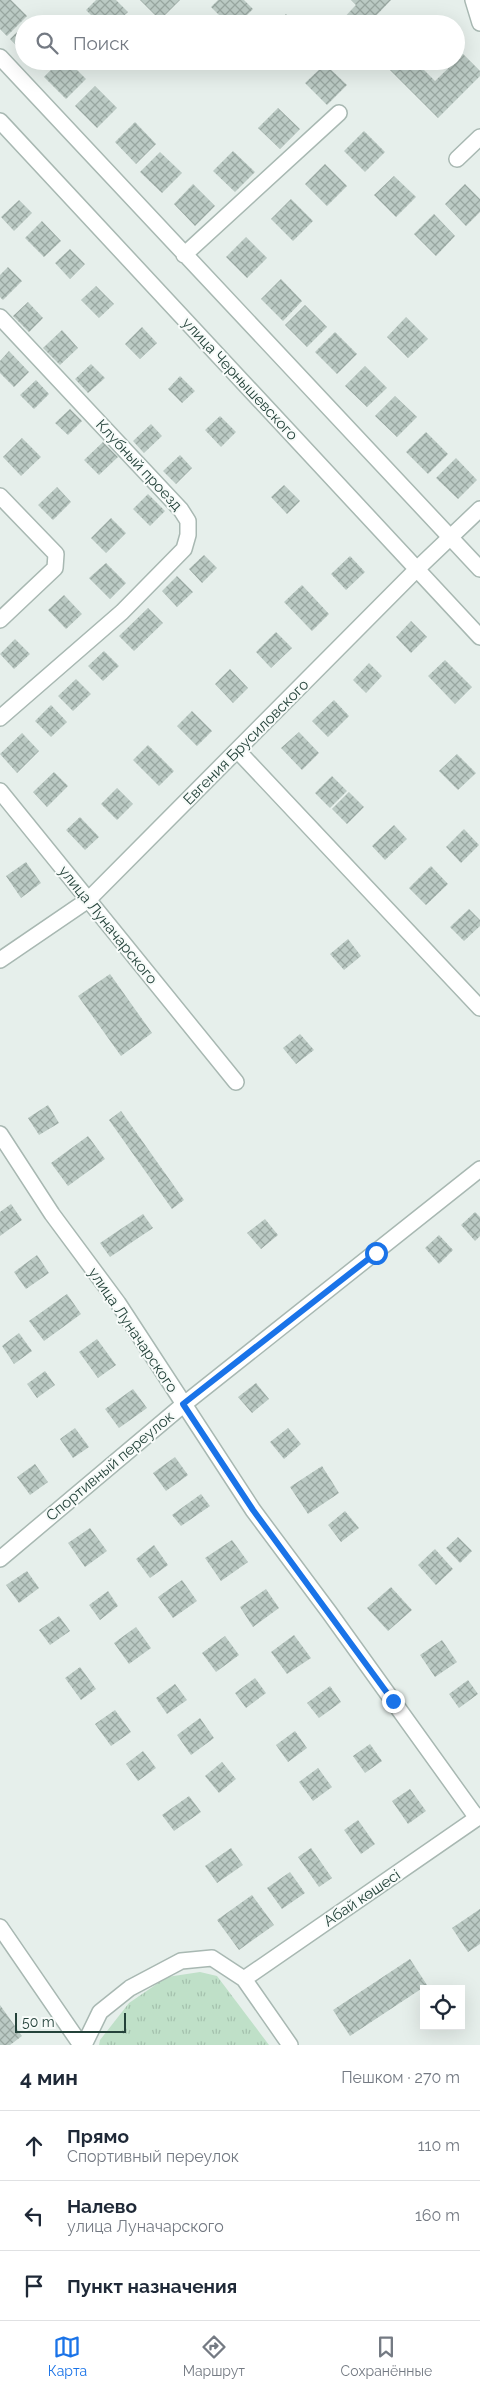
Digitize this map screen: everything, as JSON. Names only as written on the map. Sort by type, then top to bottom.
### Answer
[{"type":"street","points":[[473,0],[480,23]]},
{"type":"street","points":[[0,57],[480,569]]},
{"type":"street","points":[[184,255],[339,113]]},
{"type":"street","name":"улица Чернышевского","points":[[0,121],[480,637]]},
{"type":"street","points":[[457,159],[480,137]]},
{"type":"street","name":"Клубный проезд","points":[[0,317],[181,510],[188,521],[184,549],[122,612],[0,718]]},
{"type":"street","points":[[0,496],[56,554],[55,568],[0,620]]},
{"type":"street","name":"Евгения Брусиловского","points":[[0,960],[88,900],[417,569],[480,509]]},
{"type":"street","points":[[238,751],[480,1008]]},
{"type":"street","name":"улица Луначарского","points":[[0,791],[236,1082]]},
{"type":"street","name":"улица Луначарского","points":[[0,1134],[52,1214],[118,1303],[253,1510],[330,1612],[479,1818]]},
{"type":"street","name":"Спортивный переулок","points":[[0,1559],[183,1404],[480,1169]]},
{"type":"street","name":"Абай көшесі","points":[[244,1978],[479,1818]]},
{"type":"street","points":[[0,1927],[82,2045],[100,2012],[130,1988],[181,1961],[212,1958],[244,1978],[290,2045]]},
{"type":"green space","points":[[200,1972],[217,1976],[269,2045],[99,2045],[100,2040],[129,2003],[167,1977]]},
{"type":"building","points":[[0,0],[11,0],[26,15],[15,15],[15,28],[7,36],[0,29]]},
{"type":"building","points":[[96,0],[116,0],[128,12],[125,15],[91,15],[86,10]]},
{"type":"building","points":[[140,0],[180,0],[165,15],[155,15]]},
{"type":"building","points":[[218,0],[244,0],[253,9],[247,15],[219,15],[211,7]]},
{"type":"building","points":[[351,0],[391,0],[377,15],[347,15],[356,5]]},
{"type":"building","points":[[15,34],[15,44],[10,39]]},
{"type":"building","points":[[465,56],[480,71],[480,76],[438,118],[390,70],[424,70],[435,81],[446,70],[465,70]]},
{"type":"building","points":[[51,70],[77,70],[86,79],[66,99],[44,77]]},
{"type":"building","points":[[319,70],[331,70],[347,85],[327,105],[305,83]]},
{"type":"building","points":[[95,86],[117,108],[97,128],[75,106]]},
{"type":"building","points":[[278,108],[300,129],[280,149],[258,128]]},
{"type":"building","points":[[135,122],[156,144],[136,164],[115,142]]},
{"type":"building","points":[[364,131],[385,152],[365,172],[344,151]]},
{"type":"building","points":[[233,151],[255,172],[235,192],[213,171]]},
{"type":"building","points":[[160,152],[182,173],[162,193],[140,172]]},
{"type":"building","points":[[325,164],[347,186],[327,206],[305,184]]},
{"type":"building","points":[[394,176],[416,197],[396,217],[374,195]]},
{"type":"building","points":[[193,184],[215,206],[195,226],[174,204]]},
{"type":"building","points":[[465,184],[480,199],[480,212],[466,226],[445,204]]},
{"type":"building","points":[[291,199],[313,221],[293,241],[271,219]]},
{"type":"building","points":[[19,200],[32,213],[14,231],[1,217]]},
{"type":"building","points":[[434,214],[455,236],[436,256],[414,234]]},
{"type":"building","points":[[42,221],[61,241],[44,257],[25,238]]},
{"type":"building","points":[[246,237],[267,258],[247,278],[226,257]]},
{"type":"building","points":[[70,249],[85,264],[70,279],[55,263]]},
{"type":"building","points":[[8,267],[22,281],[3,300],[0,297],[0,275]]},
{"type":"building","points":[[281,279],[302,301],[283,321],[261,299]]},
{"type":"building","points":[[96,286],[114,304],[99,318],[81,300]]},
{"type":"building","points":[[28,302],[43,318],[29,332],[13,316]]},
{"type":"building","points":[[305,305],[327,327],[307,347],[285,325]]},
{"type":"building","points":[[406,317],[428,339],[408,358],[387,337]]},
{"type":"building","points":[[142,327],[157,343],[140,359],[125,344]]},
{"type":"building","points":[[62,330],[78,348],[60,365],[43,348]]},
{"type":"building","points":[[335,332],[357,354],[337,374],[315,352]]},
{"type":"building","points":[[9,351],[29,372],[14,387],[0,373],[0,361]]},
{"type":"building","points":[[91,364],[105,378],[88,393],[75,379]]},
{"type":"building","points":[[365,366],[387,388],[367,407],[345,386]]},
{"type":"building","points":[[180,376],[195,391],[182,403],[168,389]]},
{"type":"building","points":[[36,380],[49,394],[34,409],[20,395]]},
{"type":"building","points":[[395,396],[417,417],[397,437],[375,416]]},
{"type":"building","points":[[70,409],[82,421],[68,435],[55,423]]},
{"type":"building","points":[[220,416],[236,432],[221,447],[205,430]]},
{"type":"building","points":[[151,424],[162,436],[144,453],[133,441]]},
{"type":"building","points":[[426,432],[448,454],[428,474],[406,452]]},
{"type":"building","points":[[22,438],[41,457],[21,476],[3,457]]},
{"type":"building","points":[[103,442],[118,457],[99,475],[84,460]]},
{"type":"building","points":[[180,455],[192,468],[176,484],[163,471]]},
{"type":"building","points":[[456,458],[477,480],[458,499],[436,478]]},
{"type":"building","points":[[284,485],[300,501],[287,514],[271,497]]},
{"type":"building","points":[[57,487],[71,502],[53,520],[38,505]]},
{"type":"building","points":[[148,494],[165,511],[150,526],[133,509]]},
{"type":"building","points":[[111,518],[126,533],[106,553],[91,538]]},
{"type":"building","points":[[204,555],[217,568],[202,583],[189,569]]},
{"type":"building","points":[[350,556],[365,572],[346,590],[331,574]]},
{"type":"building","points":[[106,563],[126,583],[110,599],[89,578]]},
{"type":"building","points":[[177,576],[193,592],[177,607],[162,591]]},
{"type":"building","points":[[302,585],[329,614],[312,631],[284,602]]},
{"type":"building","points":[[64,595],[82,614],[66,629],[48,610]]},
{"type":"building","points":[[148,608],[163,623],[134,651],[119,636]]},
{"type":"building","points":[[411,621],[427,637],[411,653],[396,637]]},
{"type":"building","points":[[276,632],[292,648],[271,668],[256,652]]},
{"type":"building","points":[[15,639],[30,654],[14,669],[0,654]]},
{"type":"building","points":[[104,651],[119,666],[103,681],[88,666]]},
{"type":"building","points":[[445,660],[472,687],[455,704],[428,676]]},
{"type":"building","points":[[369,663],[382,676],[366,693],[353,680]]},
{"type":"building","points":[[230,669],[248,688],[233,703],[215,684]]},
{"type":"building","points":[[76,679],[91,694],[73,711],[58,696]]},
{"type":"building","points":[[334,700],[349,716],[328,737],[312,721]]},
{"type":"building","points":[[51,705],[67,722],[51,737],[35,721]]},
{"type":"building","points":[[192,711],[212,731],[197,746],[177,726]]},
{"type":"building","points":[[299,732],[319,753],[302,770],[281,748]]},
{"type":"building","points":[[22,733],[39,751],[17,773],[0,754]]},
{"type":"building","points":[[148,745],[174,771],[159,786],[133,760]]},
{"type":"building","points":[[457,754],[476,773],[458,790],[439,771]]},
{"type":"building","points":[[54,772],[68,786],[47,807],[33,792]]},
{"type":"building","points":[[332,776],[347,791],[330,808],[315,793]]},
{"type":"building","points":[[117,788],[133,804],[117,820],[101,804]]},
{"type":"building","points":[[349,792],[364,807],[347,824],[332,809]]},
{"type":"building","points":[[80,817],[99,837],[85,850],[66,830]]},
{"type":"building","points":[[394,825],[407,839],[385,860],[372,846]]},
{"type":"building","points":[[464,829],[479,845],[461,863],[446,847]]},
{"type":"building","points":[[26,862],[41,883],[21,898],[6,876]]},
{"type":"building","points":[[431,866],[448,884],[426,905],[409,888]]},
{"type":"building","points":[[469,909],[480,920],[480,926],[464,941],[450,927]]},
{"type":"building","points":[[348,939],[361,956],[344,970],[330,954]]},
{"type":"building","points":[[110,974],[152,1033],[121,1056],[78,996]]},
{"type":"building","points":[[300,1034],[314,1050],[296,1064],[283,1048]]},
{"type":"building","points":[[48,1105],[59,1123],[39,1135],[28,1118]]},
{"type":"building","points":[[121,1111],[184,1200],[172,1209],[109,1120]]},
{"type":"building","points":[[88,1136],[105,1159],[68,1186],[51,1163]]},
{"type":"building","points":[[11,1204],[22,1220],[0,1236],[0,1212]]},
{"type":"building","points":[[475,1212],[480,1217],[480,1236],[475,1241],[461,1225]]},
{"type":"building","points":[[143,1214],[153,1228],[110,1257],[100,1243]]},
{"type":"building","points":[[265,1219],[278,1235],[261,1249],[247,1233]]},
{"type":"building","points":[[439,1235],[453,1250],[439,1264],[425,1248]]},
{"type":"building","points":[[37,1255],[49,1273],[26,1289],[14,1272]]},
{"type":"building","points":[[67,1294],[81,1314],[44,1341],[29,1321]]},
{"type":"building","points":[[19,1333],[32,1351],[14,1364],[2,1346]]},
{"type":"building","points":[[97,1339],[116,1365],[98,1378],[79,1352]]},
{"type":"building","points":[[45,1371],[55,1385],[37,1398],[27,1384]]},
{"type":"building","points":[[256,1383],[269,1399],[252,1413],[238,1397]]},
{"type":"building","points":[[133,1389],[147,1408],[119,1428],[105,1409]]},
{"type":"building","points":[[75,1428],[89,1447],[73,1458],[60,1439]]},
{"type":"building","points":[[288,1428],[301,1444],[284,1459],[270,1442]]},
{"type":"building","points":[[175,1457],[188,1475],[166,1491],[153,1473]]},
{"type":"building","points":[[35,1464],[48,1482],[30,1495],[17,1477]]},
{"type":"building","points":[[322,1466],[339,1493],[308,1514],[290,1487]]},
{"type":"building","points":[[201,1494],[210,1506],[181,1526],[172,1515]]},
{"type":"building","points":[[345,1511],[359,1528],[341,1542],[328,1525]]},
{"type":"building","points":[[90,1528],[107,1551],[85,1567],[68,1543]]},
{"type":"building","points":[[458,1537],[472,1551],[460,1563],[446,1548]]},
{"type":"building","points":[[232,1540],[248,1562],[221,1581],[205,1558]]},
{"type":"building","points":[[154,1545],[168,1565],[150,1578],[136,1559]]},
{"type":"building","points":[[435,1549],[453,1569],[436,1585],[418,1565]]},
{"type":"building","points":[[27,1571],[39,1588],[19,1603],[6,1585]]},
{"type":"building","points":[[182,1580],[197,1601],[173,1618],[158,1597]]},
{"type":"building","points":[[391,1587],[412,1610],[388,1631],[367,1608]]},
{"type":"building","points":[[266,1589],[279,1608],[253,1627],[240,1607]]},
{"type":"building","points":[[108,1591],[118,1606],[100,1620],[89,1605]]},
{"type":"building","points":[[59,1616],[70,1631],[50,1645],[39,1630]]},
{"type":"building","points":[[136,1627],[151,1648],[129,1664],[114,1643]]},
{"type":"building","points":[[294,1635],[311,1658],[287,1674],[271,1652]]},
{"type":"building","points":[[225,1636],[239,1655],[216,1672],[202,1653]]},
{"type":"building","points":[[442,1640],[457,1662],[435,1677],[420,1655]]},
{"type":"building","points":[[80,1667],[96,1689],[81,1700],[65,1678]]},
{"type":"building","points":[[255,1678],[266,1693],[246,1708],[235,1693]]},
{"type":"building","points":[[468,1680],[478,1694],[459,1708],[449,1694]]},
{"type":"building","points":[[175,1684],[187,1700],[167,1714],[156,1698]]},
{"type":"building","points":[[330,1686],[341,1702],[319,1718],[307,1703]]},
{"type":"building","points":[[115,1710],[131,1732],[111,1746],[95,1724]]},
{"type":"building","points":[[200,1718],[214,1738],[191,1755],[177,1735]]},
{"type":"building","points":[[295,1731],[307,1748],[288,1762],[276,1745]]},
{"type":"building","points":[[370,1744],[382,1761],[365,1773],[353,1756]]},
{"type":"building","points":[[143,1751],[156,1768],[138,1781],[126,1764]]},
{"type":"building","points":[[222,1762],[236,1779],[219,1793],[205,1776]]},
{"type":"building","points":[[318,1768],[332,1787],[313,1801],[299,1782]]},
{"type":"building","points":[[410,1789],[426,1811],[408,1824],[392,1801]]},
{"type":"building","points":[[189,1796],[201,1812],[174,1831],[162,1815]]},
{"type":"building","points":[[358,1820],[375,1844],[361,1854],[344,1830]]},
{"type":"building","points":[[231,1848],[243,1865],[217,1883],[205,1866]]},
{"type":"building","points":[[311,1848],[332,1878],[319,1887],[298,1857]]},
{"type":"building","points":[[290,1872],[305,1893],[282,1909],[267,1888]]},
{"type":"building","points":[[252,1895],[274,1925],[239,1950],[217,1920]]},
{"type":"building","points":[[480,1909],[480,1944],[468,1952],[452,1928]]},
{"type":"building","points":[[410,1959],[427,1985],[420,1985],[420,1990],[350,2036],[333,2010]]},
{"type":"building","points":[[0,2005],[22,2036],[10,2045],[0,2045]]},
{"type":"route","points":[[376,1253],[183,1404],[253,1510],[330,1612],[393,1701]]}]
